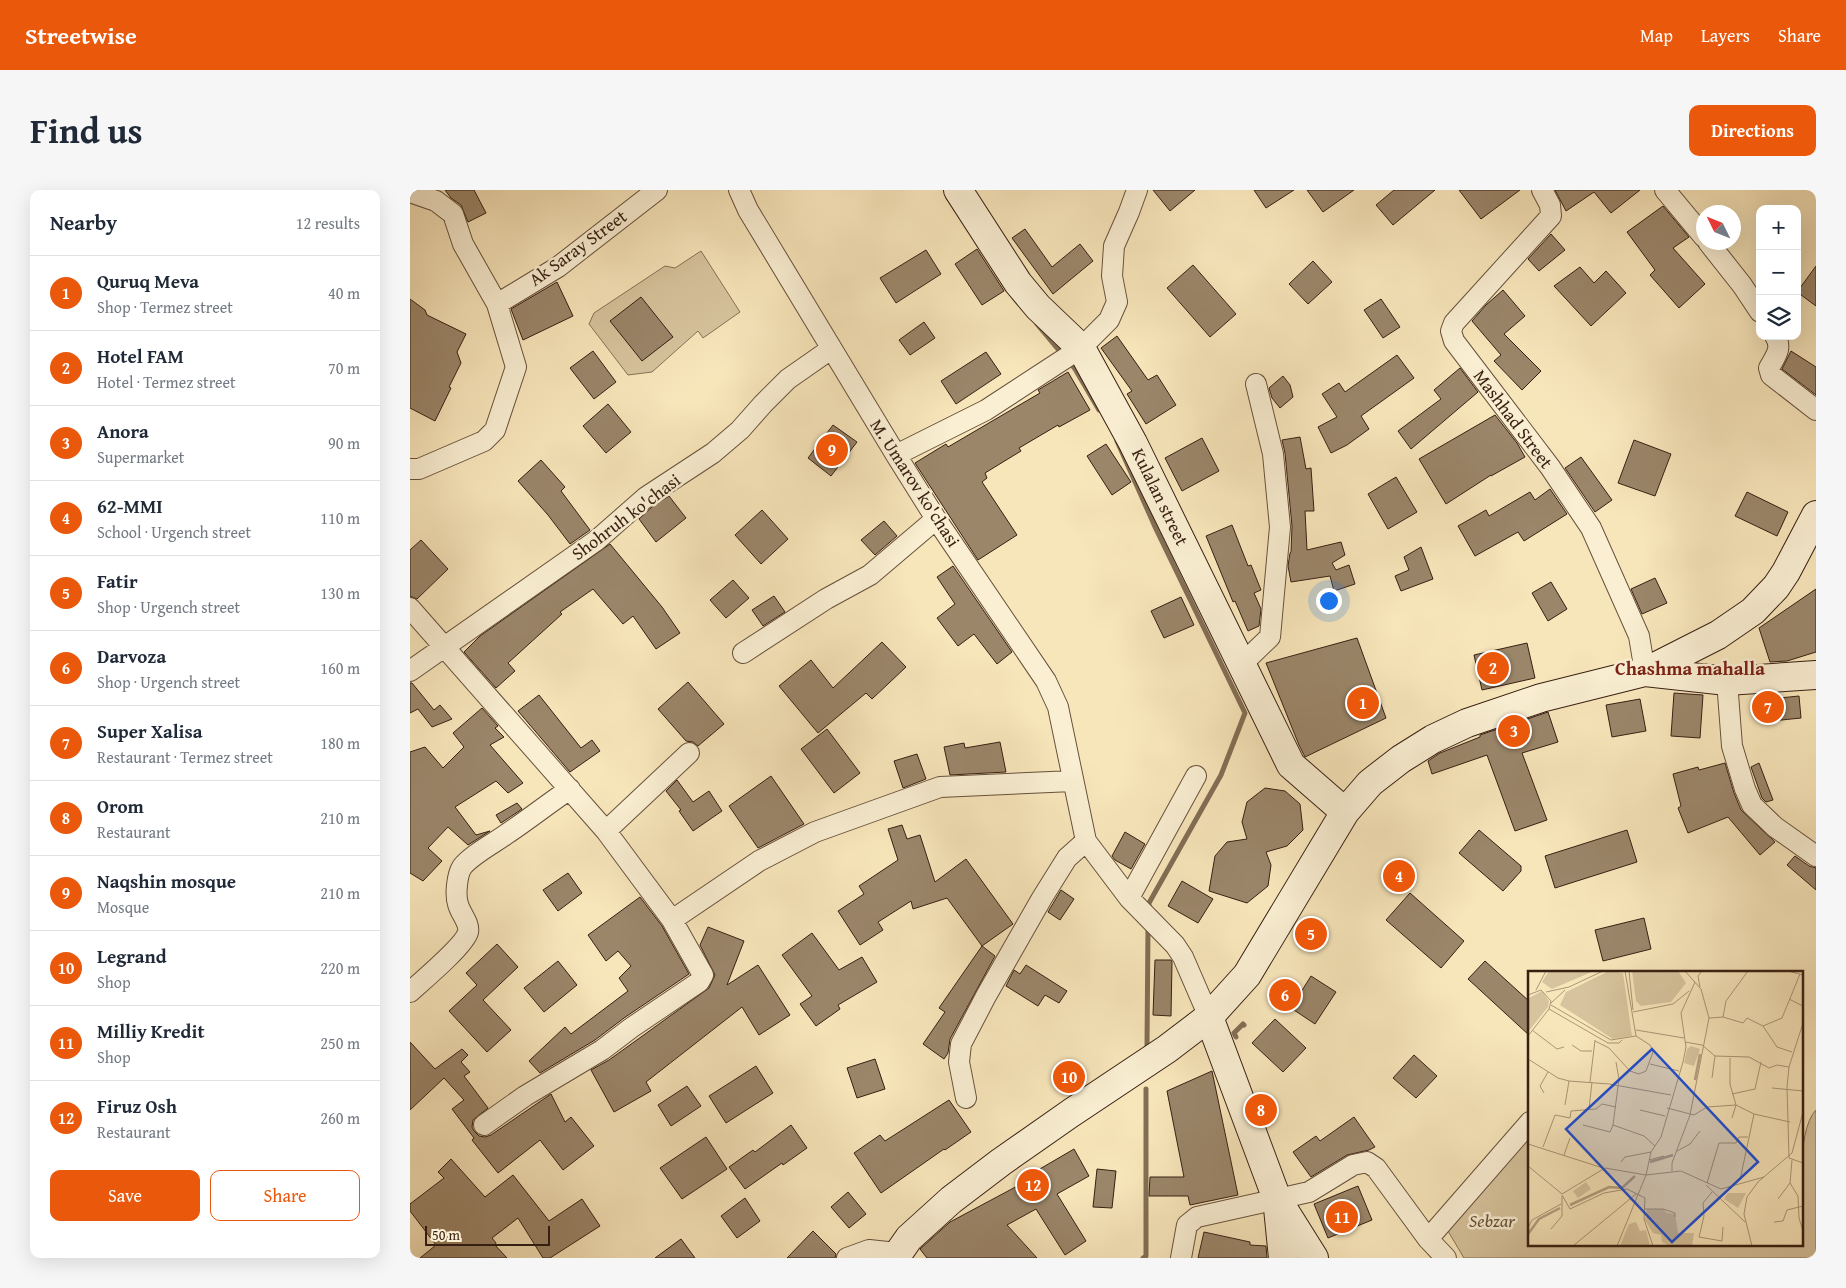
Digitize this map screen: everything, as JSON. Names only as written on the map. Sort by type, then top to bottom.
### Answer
[{"type":"main road","name":"Kulalan street","points":[[958,190],[1018,282],[1038,307],[1133,442],[1291,765],[1345,812]]},
{"type":"main road","points":[[896,1255],[922,1225],[1001,1162],[1071,1112],[1167,1049],[1210,1017],[1246,975],[1345,812],[1370,783],[1400,759],[1433,739],[1503,710],[1541,698],[1645,672],[1718,635],[1753,612],[1776,588],[1816,515]]},
{"type":"main road","points":[[1718,635],[1711,658],[1712,664],[1715,670],[1727,681]]},
{"type":"main road","points":[[1645,672],[1727,681],[1816,675]]},
{"type":"main road","points":[[1210,1017],[1277,1199],[1314,1258]]},
{"type":"main road","points":[[1277,1199],[1284,1258]]},
{"type":"street","name":"Ak Saray Street","points":[[497,304],[558,267],[657,190]]},
{"type":"street","name":"M. Umarov ko'chasi","points":[[739,190],[748,210],[831,349],[936,519],[1046,681],[1058,707],[1086,841]]},
{"type":"street","points":[[896,455],[986,410],[1071,355],[1109,320],[1116,302],[1112,276],[1114,246],[1137,190]]},
{"type":"street","name":"Mashhad Street","points":[[1542,190],[1550,205],[1551,216],[1454,323],[1450,332],[1454,341],[1550,467],[1591,528],[1639,636],[1645,672]]},
{"type":"street","points":[[1665,190],[1696,228]]},
{"type":"street","points":[[410,192],[436,201],[453,214],[463,244],[497,304],[516,367],[495,430],[484,441],[419,469],[410,470]]},
{"type":"street","points":[[1714,250],[1756,306]]},
{"type":"street","points":[[1777,340],[1778,352],[1769,368],[1771,375],[1816,410]]},
{"type":"street","name":"Shohruh ko'chasi","points":[[410,671],[597,540],[646,497],[713,452],[740,430],[788,379],[831,349]]},
{"type":"street","points":[[1242,664],[1270,637],[1280,527],[1273,454],[1256,384]]},
{"type":"street","points":[[743,653],[826,599],[870,575],[936,519]]},
{"type":"street","points":[[410,608],[606,830],[672,920],[703,975],[699,982],[602,1050],[525,1096],[484,1125]]},
{"type":"street","points":[[1727,681],[1732,746],[1744,789],[1752,805],[1775,827],[1816,856]]},
{"type":"street","points":[[606,830],[689,753]]},
{"type":"street","points":[[1129,898],[1196,776]]},
{"type":"street","points":[[672,920],[759,862],[815,832],[940,787],[1073,781]]},
{"type":"street","points":[[412,987],[439,966],[465,938],[468,931],[467,923],[457,903],[457,883],[462,867],[529,819],[545,805],[570,789]]},
{"type":"street","points":[[966,1098],[960,1062],[961,1044],[1042,898],[1068,858],[1086,841],[1129,898],[1176,945],[1210,1017]]},
{"type":"street","points":[[1428,1240],[1528,1124]]},
{"type":"street","points":[[1181,1258],[1187,1225],[1197,1217],[1309,1192],[1353,1164],[1367,1162],[1376,1168],[1428,1240],[1446,1258]]},
{"type":"street","points":[[847,1258],[869,1250],[896,1255]]},
{"type":"green space","points":[[701,251],[740,312],[703,338],[698,331],[652,372],[628,375],[589,324],[594,313],[665,266],[675,268]]},
{"type":"green space","name":"Sebzar","points":[[1816,1110],[1816,1258],[1464,1258],[1442,1221],[1528,1123],[1528,1246],[1804,1246],[1804,1141],[1809,1121]]},
{"type":"building","points":[[445,190],[474,190],[486,213],[468,222],[461,205],[451,198]]},
{"type":"building","points":[[1153,190],[1195,190],[1170,211]]},
{"type":"building","points":[[1254,190],[1294,190],[1266,208]]},
{"type":"building","points":[[1307,190],[1354,190],[1323,212]]},
{"type":"building","points":[[1394,190],[1435,190],[1393,225],[1376,205]]},
{"type":"building","points":[[1459,190],[1520,190],[1481,219]]},
{"type":"building","points":[[1555,190],[1640,190],[1611,213],[1594,192],[1566,211]]},
{"type":"building","points":[[1663,206],[1689,237],[1673,248],[1705,284],[1679,308],[1650,275],[1655,270],[1627,232]]},
{"type":"building","points":[[1025,229],[1052,267],[1080,244],[1093,261],[1053,294],[1012,238]]},
{"type":"building","points":[[1551,234],[1565,250],[1539,271],[1528,259]]},
{"type":"building","points":[[977,249],[1004,291],[982,305],[955,264]]},
{"type":"building","points":[[926,250],[941,274],[896,303],[880,278]]},
{"type":"building","points":[[1313,261],[1332,282],[1308,304],[1289,284]]},
{"type":"building","points":[[1193,265],[1236,314],[1210,337],[1167,288]]},
{"type":"building","points":[[1816,266],[1816,306],[1801,295],[1801,287]]},
{"type":"building","points":[[1580,267],[1594,283],[1606,271],[1626,293],[1591,326],[1554,286]]},
{"type":"building","points":[[557,282],[573,316],[523,340],[511,309]]},
{"type":"building","points":[[1503,290],[1525,316],[1504,334],[1541,371],[1522,390],[1494,361],[1501,355],[1472,321]]},
{"type":"building","points":[[641,297],[673,337],[642,361],[610,321]]},
{"type":"building","points":[[410,299],[425,310],[427,315],[466,334],[457,352],[461,363],[435,421],[410,408]]},
{"type":"building","points":[[1381,299],[1400,327],[1383,338],[1364,310]]},
{"type":"building","points":[[924,322],[935,338],[910,355],[899,340]]},
{"type":"building","points":[[1117,336],[1148,380],[1157,375],[1176,405],[1146,424],[1127,394],[1132,391],[1101,348]]},
{"type":"building","points":[[593,351],[616,382],[594,399],[570,368]]},
{"type":"building","points":[[1791,351],[1816,367],[1816,395],[1782,369]]},
{"type":"building","points":[[986,352],[1001,374],[956,404],[941,381]]},
{"type":"building","points":[[1397,355],[1414,378],[1361,416],[1369,429],[1347,445],[1331,453],[1318,427],[1337,417],[1322,394],[1339,383],[1345,392]]},
{"type":"building","points":[[1460,368],[1478,392],[1411,449],[1398,431],[1441,399],[1434,390]]},
{"type":"building","points":[[1068,372],[1090,410],[1059,427],[1058,425],[1019,448],[1021,451],[985,473],[987,478],[982,482],[1017,535],[978,560],[915,463],[946,444],[948,447],[1040,393],[1038,390]]},
{"type":"building","points":[[1283,376],[1290,385],[1293,397],[1280,408],[1272,398],[1269,388]]},
{"type":"building","points":[[608,404],[631,432],[606,453],[583,426]]},
{"type":"building","points":[[1495,415],[1517,443],[1525,457],[1491,475],[1446,504],[1419,459]]},
{"type":"building","points":[[833,425],[857,442],[831,476],[808,458]]},
{"type":"building","points":[[1300,437],[1306,469],[1311,468],[1314,511],[1305,511],[1307,550],[1341,542],[1345,555],[1332,563],[1336,570],[1349,565],[1355,584],[1334,591],[1330,576],[1291,582],[1288,566],[1291,552],[1292,526],[1282,440]]},
{"type":"building","points":[[1202,438],[1219,471],[1182,491],[1165,458]]},
{"type":"building","points":[[1634,440],[1671,454],[1655,496],[1618,483]]},
{"type":"building","points":[[1106,444],[1131,482],[1112,495],[1087,456]]},
{"type":"building","points":[[1581,457],[1612,500],[1595,512],[1565,468]]},
{"type":"building","points":[[541,460],[565,487],[561,491],[590,530],[570,544],[518,481]]},
{"type":"building","points":[[1396,477],[1417,512],[1388,529],[1368,494]]},
{"type":"building","points":[[1550,489],[1567,514],[1524,541],[1518,532],[1475,556],[1458,526],[1486,510],[1489,516],[1530,492],[1535,500]]},
{"type":"building","points":[[1747,492],[1788,512],[1777,536],[1735,516]]},
{"type":"building","points":[[669,496],[686,518],[656,542],[639,519],[653,506]]},
{"type":"building","points":[[762,510],[788,539],[761,564],[735,535]]},
{"type":"building","points":[[884,521],[897,536],[875,555],[861,540]]},
{"type":"building","points":[[1232,525],[1248,566],[1251,565],[1261,590],[1254,593],[1261,609],[1259,626],[1248,631],[1235,601],[1233,602],[1206,536]]},
{"type":"building","points":[[421,540],[448,569],[417,599],[410,596],[410,550]]},
{"type":"building","points":[[610,544],[662,607],[680,633],[656,649],[633,616],[623,624],[593,589],[560,612],[562,614],[508,663],[515,671],[496,688],[464,652],[480,636]]},
{"type":"building","points":[[1421,547],[1433,579],[1401,591],[1395,576],[1409,570],[1404,557]]},
{"type":"building","points":[[953,566],[1012,652],[997,664],[974,634],[958,646],[937,618],[955,604],[937,577]]},
{"type":"building","points":[[1655,578],[1667,603],[1642,614],[1631,589]]},
{"type":"building","points":[[733,580],[749,598],[726,618],[710,600]]},
{"type":"building","points":[[1551,582],[1567,609],[1548,621],[1532,593]]},
{"type":"building","points":[[1816,589],[1816,652],[1787,661],[1770,662],[1759,628]]},
{"type":"building","points":[[774,596],[785,612],[763,626],[752,610]]},
{"type":"building","points":[[1181,597],[1194,625],[1164,638],[1151,611]]},
{"type":"building","points":[[1357,638],[1386,718],[1305,757],[1266,663]]},
{"type":"building","points":[[882,642],[906,667],[872,699],[866,693],[818,733],[779,686],[811,660],[833,688]]},
{"type":"building","points":[[1527,643],[1535,678],[1482,690],[1474,655]]},
{"type":"building","points":[[688,682],[724,724],[698,746],[693,742],[686,741],[658,709]]},
{"type":"building","points":[[410,683],[434,710],[440,705],[452,719],[432,727],[418,709],[410,713]]},
{"type":"building","points":[[1674,693],[1703,695],[1700,738],[1671,736]]},
{"type":"building","points":[[539,695],[581,748],[592,740],[600,751],[570,772],[518,711]]},
{"type":"building","points":[[1799,696],[1801,718],[1762,722],[1760,700]]},
{"type":"building","points":[[1640,699],[1646,731],[1612,737],[1606,705]]},
{"type":"building","points":[[482,708],[498,726],[495,728],[504,737],[490,745],[523,783],[508,793],[496,781],[455,807],[476,835],[490,831],[468,845],[448,827],[428,848],[442,861],[423,881],[410,873],[410,752],[425,747],[443,768],[464,747],[453,733]]},
{"type":"building","points":[[1548,712],[1558,742],[1522,753],[1547,820],[1515,831],[1487,755],[1432,774],[1428,761],[1440,753],[1480,737],[1480,735]]},
{"type":"building","points":[[827,729],[860,773],[834,793],[801,749]]},
{"type":"building","points":[[1000,742],[1006,772],[950,775],[944,747],[964,743],[965,748]]},
{"type":"building","points":[[917,754],[926,779],[903,788],[894,761]]},
{"type":"building","points":[[1725,763],[1741,810],[1775,842],[1760,855],[1728,817],[1688,833],[1678,808],[1681,806],[1673,774],[1698,767],[1699,770]]},
{"type":"building","points":[[1759,763],[1773,800],[1766,802],[1762,798],[1751,767]]},
{"type":"building","points":[[771,776],[804,824],[758,848],[729,806]]},
{"type":"building","points":[[677,780],[693,802],[709,791],[722,811],[693,831],[679,811],[681,810],[666,791]]},
{"type":"building","points":[[1265,788],[1285,791],[1300,804],[1303,830],[1287,846],[1266,852],[1271,865],[1268,886],[1247,903],[1209,891],[1215,856],[1227,842],[1247,839],[1242,822],[1247,802]]},
{"type":"building","points":[[517,803],[522,809],[501,823],[496,815]]},
{"type":"building","points":[[902,825],[907,839],[920,835],[935,882],[966,859],[1013,924],[982,946],[947,898],[913,909],[911,901],[878,922],[883,930],[860,945],[838,911],[864,894],[859,886],[898,860],[888,829]]},
{"type":"building","points":[[1479,830],[1521,866],[1521,871],[1503,891],[1459,853]]},
{"type":"building","points":[[1627,830],[1637,862],[1555,888],[1545,856]]},
{"type":"building","points":[[1125,832],[1145,844],[1131,869],[1115,860],[1112,856]]},
{"type":"building","points":[[1795,856],[1809,866],[1816,868],[1816,890],[1787,865]]},
{"type":"building","points":[[568,873],[582,893],[558,911],[543,890]]},
{"type":"building","points":[[1182,881],[1213,899],[1198,923],[1168,906]]},
{"type":"building","points":[[1061,890],[1074,899],[1060,920],[1048,912]]},
{"type":"building","points":[[1410,893],[1464,941],[1441,968],[1386,920]]},
{"type":"building","points":[[640,897],[662,926],[689,974],[595,1040],[540,1073],[529,1061],[565,1027],[571,1034],[628,991],[619,978],[631,966],[618,951],[606,961],[588,935]]},
{"type":"building","points":[[1644,918],[1651,949],[1603,961],[1595,930]]},
{"type":"building","points":[[708,927],[744,941],[727,985],[758,965],[790,1015],[759,1035],[742,1007],[646,1082],[651,1091],[614,1112],[591,1070],[609,1060],[709,988],[715,975],[700,945]]},
{"type":"building","points":[[812,933],[839,970],[862,957],[877,982],[838,1005],[840,1009],[816,1026],[800,1004],[812,996],[782,955]]},
{"type":"building","points":[[497,944],[518,967],[483,1000],[511,1030],[487,1052],[449,1011],[477,985],[466,973]]},
{"type":"building","points":[[982,946],[995,956],[950,1039],[948,1053],[944,1059],[923,1044],[945,1012],[939,1008]]},
{"type":"building","points":[[1155,960],[1171,960],[1172,962],[1171,1016],[1153,1015]]},
{"type":"building","points":[[558,961],[577,985],[544,1012],[524,988]]},
{"type":"building","points":[[1485,961],[1528,1000],[1528,1034],[1468,979]]},
{"type":"building","points":[[1026,965],[1067,991],[1059,1003],[1045,995],[1038,1006],[1006,986],[1014,970],[1020,974]]},
{"type":"building","points":[[1311,976],[1336,992],[1315,1024],[1291,1008]]},
{"type":"building","points":[[1275,1019],[1306,1048],[1283,1072],[1252,1043]]},
{"type":"building","points":[[410,1042],[435,1069],[462,1049],[468,1055],[461,1062],[470,1072],[464,1076],[488,1108],[473,1120],[472,1127],[479,1136],[491,1135],[551,1094],[565,1122],[571,1117],[594,1146],[563,1170],[540,1140],[498,1173],[472,1140],[474,1138],[452,1109],[464,1100],[444,1078],[410,1110]]},
{"type":"building","points":[[1414,1055],[1437,1076],[1416,1098],[1393,1078]]},
{"type":"building","points":[[875,1059],[885,1089],[857,1098],[847,1068]]},
{"type":"building","points":[[756,1066],[773,1093],[726,1123],[709,1096]]},
{"type":"building","points":[[1212,1071],[1238,1195],[1190,1205],[1188,1196],[1149,1196],[1150,1177],[1184,1177],[1167,1091]]},
{"type":"building","points":[[687,1086],[701,1106],[671,1126],[658,1105]]},
{"type":"building","points":[[949,1100],[971,1132],[881,1193],[854,1153],[880,1135],[885,1141]]},
{"type":"building","points":[[1354,1117],[1375,1147],[1347,1155],[1311,1177],[1293,1152],[1316,1136],[1320,1141]]},
{"type":"building","points":[[791,1125],[807,1148],[745,1189],[729,1167],[753,1150],[755,1152]]},
{"type":"building","points":[[706,1137],[727,1169],[682,1199],[660,1168]]},
{"type":"building","points":[[1074,1149],[1089,1176],[1057,1194],[1086,1241],[1065,1255],[1036,1209],[1007,1225],[1037,1258],[927,1258],[920,1249],[950,1222],[1023,1183],[1021,1180]]},
{"type":"building","points":[[451,1159],[485,1197],[513,1175],[549,1221],[582,1199],[600,1226],[550,1258],[543,1258],[518,1218],[492,1238],[496,1243],[495,1245],[507,1258],[420,1258],[436,1245],[410,1211],[410,1204],[444,1178],[438,1172]]},
{"type":"building","points":[[1097,1169],[1116,1171],[1112,1208],[1093,1207]]},
{"type":"building","points":[[1358,1186],[1372,1220],[1328,1238],[1314,1204]]},
{"type":"building","points":[[848,1192],[866,1214],[849,1228],[831,1207]]},
{"type":"building","points":[[745,1198],[760,1221],[737,1238],[721,1216]]},
{"type":"building","points":[[813,1231],[836,1254],[835,1258],[787,1258]]},
{"type":"building","points":[[1204,1232],[1250,1242],[1250,1245],[1266,1246],[1267,1258],[1198,1258]]},
{"type":"building","points":[[681,1239],[695,1258],[655,1258]]},
{"type":"waterway","points":[[1037,324],[1062,354]]},
{"type":"waterway","points":[[1068,360],[1099,410]]},
{"type":"waterway","points":[[1117,441],[1156,529],[1245,713],[1221,775],[1149,903],[1149,911]]},
{"type":"waterway","points":[[1147,1046],[1148,927]]},
{"type":"waterway","points":[[1236,1037],[1234,1033],[1244,1025]]},
{"type":"waterway","points":[[1143,1258],[1146,1256],[1146,1089]]},
{"type":"place","name":"Naqshin mosque","points":[[832,450]]},
{"type":"place","name":"Hotel FAM","points":[[1493,668]]},
{"type":"place","name":"Quruq Meva","points":[[1363,703]]},
{"type":"place","name":"Super Xalisa","points":[[1768,707]]},
{"type":"place","name":"Anora","points":[[1514,731]]},
{"type":"place","name":"62-MMI","points":[[1399,876]]},
{"type":"place","name":"Fatir","points":[[1311,934]]},
{"type":"place","name":"Darvoza","points":[[1285,995]]},
{"type":"place","name":"Legrand","points":[[1069,1077]]},
{"type":"place","name":"Orom","points":[[1261,1110]]},
{"type":"place","name":"Firuz Osh","points":[[1033,1185]]},
{"type":"place","name":"Milliy Kredit","points":[[1342,1217]]},
{"type":"district","name":"Chashma mahalla","points":[[1690,668]]}]
